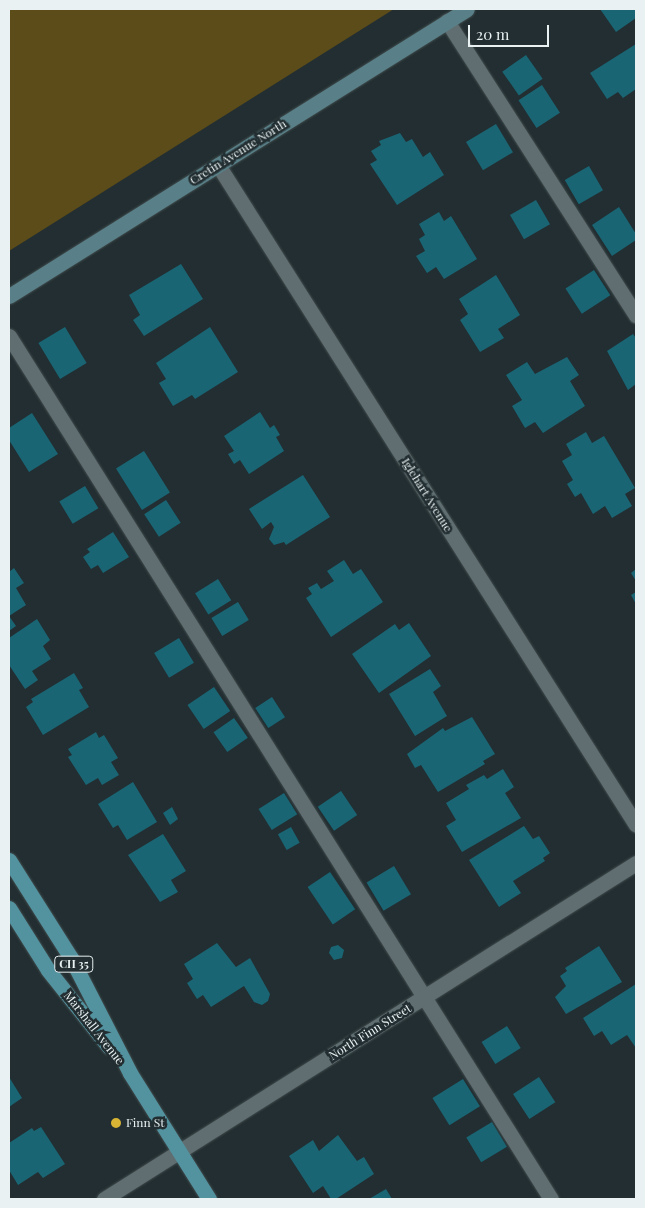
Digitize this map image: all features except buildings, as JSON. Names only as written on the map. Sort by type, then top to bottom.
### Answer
[{"type":"main road","name":"Cretin Avenue North","points":[[9,296],[467,9]]},
{"type":"main road","name":"Marshall Avenue","points":[[9,860],[71,958],[130,1073],[208,1199]]},
{"type":"main road","name":"Marshall Avenue","points":[[9,908],[48,970],[130,1073]]},
{"type":"street","points":[[447,21],[636,315]]},
{"type":"street","name":"Iglehart Avenue","points":[[218,165],[636,825]]},
{"type":"street","points":[[9,336],[552,1199]]},
{"type":"street","name":"North Finn Street","points":[[104,1199],[636,863]]},
{"type":"shaded area","points":[[9,9],[394,9],[9,251]]},
{"type":"place","name":"Finn St","points":[[116,1123]]}]
